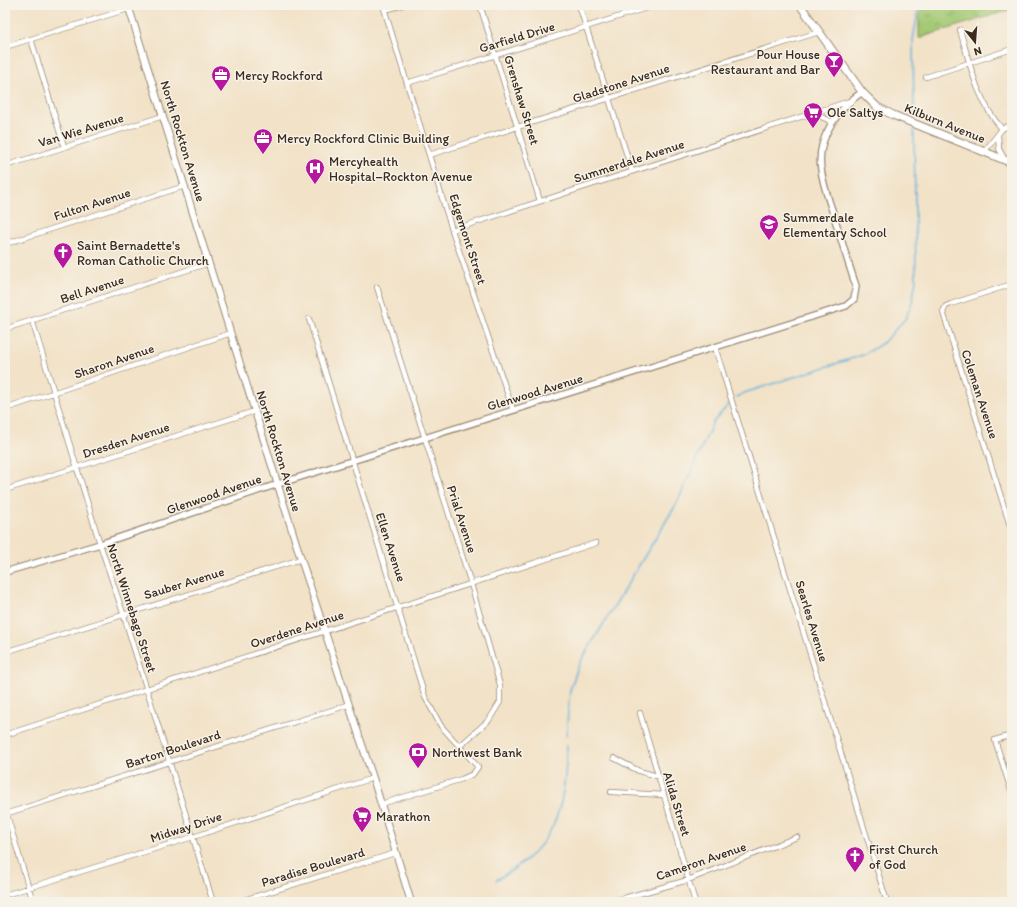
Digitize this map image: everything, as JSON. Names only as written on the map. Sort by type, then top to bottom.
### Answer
[{"type":"main road","name":"Kilburn Avenue","points":[[800,5],[869,100],[885,111],[1008,161]]},
{"type":"main road","name":"North Rockton Avenue","points":[[129,7],[301,559],[373,778],[411,902]]},
{"type":"street","points":[[5,47],[129,7],[140,5]]},
{"type":"street","name":"Edgemont Street","points":[[383,5],[452,230],[513,410]]},
{"type":"street","points":[[385,10],[403,5]]},
{"type":"street","name":"Grenshaw Street","points":[[480,5],[497,55],[540,201]]},
{"type":"street","points":[[579,5],[632,171]]},
{"type":"street","name":"Garfield Drive","points":[[407,83],[656,5]]},
{"type":"street","points":[[960,30],[986,108],[1002,129]]},
{"type":"street","name":"Gladstone Avenue","points":[[430,155],[819,32]]},
{"type":"street","points":[[31,39],[64,146]]},
{"type":"street","points":[[926,77],[1012,49]]},
{"type":"street","name":"Glenwood Avenue","points":[[5,572],[100,544],[278,484],[840,308],[850,303],[854,299],[856,286],[821,170],[820,161],[824,142],[833,122],[850,100],[862,92]]},
{"type":"street","name":"Summerdale Avenue","points":[[452,230],[812,114],[838,103],[850,100]]},
{"type":"street","points":[[812,114],[833,122]]},
{"type":"street","name":"Van Wie Avenue","points":[[5,166],[64,146],[163,116]]},
{"type":"street","points":[[984,152],[1002,129],[1012,124]]},
{"type":"street","points":[[998,135],[998,149],[1008,161]]},
{"type":"street","name":"Fulton Avenue","points":[[6,242],[185,186]]},
{"type":"street","name":"Bell Avenue","points":[[5,329],[210,263]]},
{"type":"street","name":"Coleman Avenue","points":[[1012,284],[951,304],[944,309],[944,317],[1012,532]]},
{"type":"street","name":"Prial Avenue","points":[[377,288],[471,584],[500,685],[500,702],[489,720],[460,746]]},
{"type":"street","name":"Ellen Avenue","points":[[309,319],[425,697],[441,726],[478,767],[473,774],[462,779],[381,804]]},
{"type":"street","name":"North Winnebago Street","points":[[32,320],[100,544],[124,613],[146,690],[213,902]]},
{"type":"street","name":"Sharon Avenue","points":[[5,409],[54,394],[231,333]]},
{"type":"street","name":"Searles Avenue","points":[[715,347],[887,902]]},
{"type":"street","name":"Dresden Avenue","points":[[5,490],[255,411]]},
{"type":"street","name":"Overdene Avenue","points":[[5,735],[596,543]]},
{"type":"street","name":"Sauber Avenue","points":[[5,652],[124,613],[301,559]]},
{"type":"street","name":"Barton Boulevard","points":[[5,813],[348,705]]},
{"type":"street","name":"Alida Street","points":[[640,713],[657,776],[664,795],[695,902]]},
{"type":"street","points":[[1012,735],[995,740],[1012,793]]},
{"type":"street","points":[[614,758],[639,771],[657,776]]},
{"type":"street","name":"Midway Drive","points":[[5,895],[193,837],[373,778]]},
{"type":"street","points":[[611,792],[664,795]]},
{"type":"street","points":[[5,813],[33,902]]},
{"type":"street","name":"Cameron Avenue","points":[[613,902],[688,880],[797,837]]},
{"type":"street","name":"Paradise Boulevard","points":[[236,902],[395,853]]},
{"type":"green space","points":[[922,5],[1012,5],[1012,9],[919,38],[919,18]]},
{"type":"waterway","points":[[914,115],[913,40],[919,5]]},
{"type":"waterway","points":[[737,397],[744,393],[863,355],[884,342],[906,318],[912,302],[916,280],[914,130]]},
{"type":"waterway","points":[[566,736],[570,690],[579,664],[677,503],[713,422],[729,404]]},
{"type":"waterway","points":[[496,880],[532,854],[544,840],[553,825],[563,790],[567,746]]},
{"type":"place","name":"Pour House Restaurant and Bar","points":[[834,78]]},
{"type":"place","name":"Mercy Rockford","points":[[221,92]]},
{"type":"place","name":"Ole Saltys","points":[[813,129]]},
{"type":"place","name":"Mercy Rockford Clinic Building","points":[[263,155]]},
{"type":"place","name":"Mercyhealth Hospital–Rockton Avenue","points":[[315,185]]},
{"type":"place","name":"Summerdale Elementary School","points":[[769,241]]},
{"type":"place","name":"Saint Bernadette's Roman Catholic Church","points":[[63,269]]},
{"type":"place","name":"Northwest Bank","points":[[418,769]]},
{"type":"place","name":"Marathon","points":[[362,833]]},
{"type":"place","name":"First Church of God","points":[[855,873]]}]
